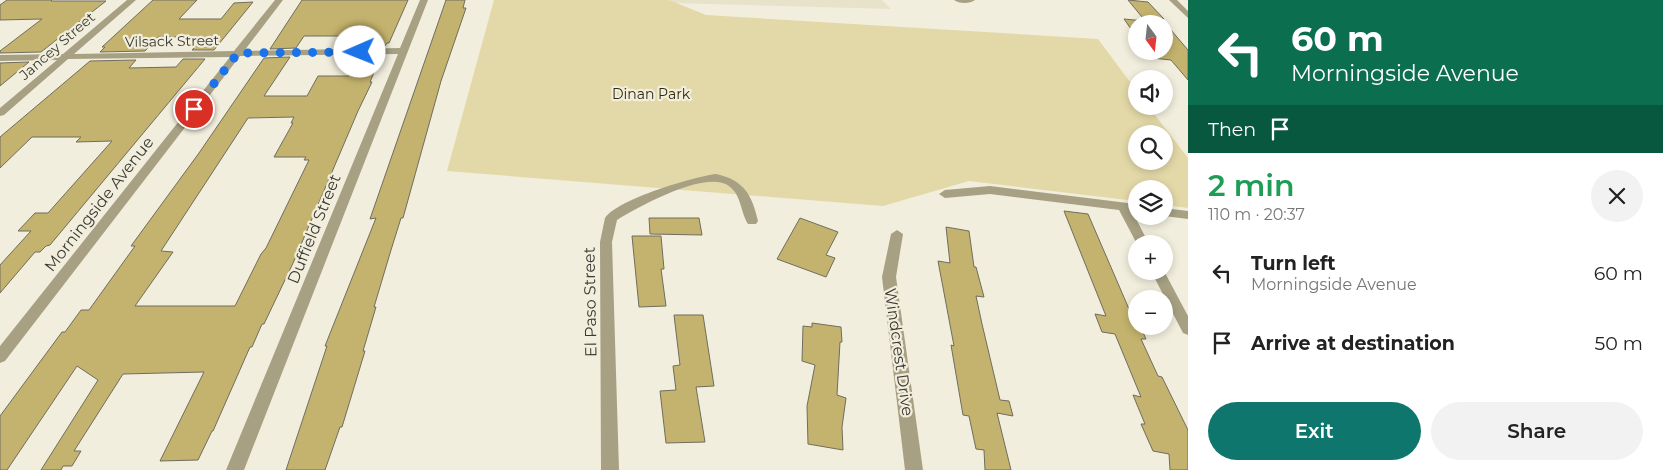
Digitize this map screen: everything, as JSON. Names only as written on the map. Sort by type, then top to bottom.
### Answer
[{"type":"street","name":"Jancey Street","points":[[0,113],[132,0]]},
{"type":"street","name":"Morningside Avenue","points":[[0,357],[279,0]]},
{"type":"street","name":"Duffield Street","points":[[235,470],[424,0]]},
{"type":"street","points":[[958,0],[971,0]]},
{"type":"street","points":[[1173,0],[1188,16]]},
{"type":"street","name":"Vilsack Street","points":[[0,58],[404,51]]},
{"type":"street","name":"El Paso Street","points":[[610,470],[606,242],[611,218],[626,208],[658,193],[703,180],[725,179],[739,188],[747,201],[752,221]]},
{"type":"street","points":[[945,194],[990,190],[1128,207]]},
{"type":"street","points":[[1122,206],[1138,235]]},
{"type":"street","points":[[1173,213],[1188,215]]},
{"type":"street","name":"Windcrest Drive","points":[[897,234],[889,277],[914,470]]},
{"type":"street","points":[[1162,280],[1188,329]]},
{"type":"shaded area","points":[[670,0],[882,0],[891,9],[671,3]]},
{"type":"green space","name":"Dinan Park","points":[[494,0],[669,0],[706,15],[1098,39],[1128,79],[1128,115],[1155,115],[1163,125],[1128,125],[1128,170],[1173,170],[1173,138],[1188,158],[1188,208],[1173,206],[1173,180],[1128,180],[1128,200],[969,181],[883,206],[447,171]]},
{"type":"building","points":[[7,0],[106,1],[41,52],[0,53],[0,51],[42,19],[0,20],[0,5]]},
{"type":"building","points":[[153,0],[197,0],[179,19],[221,19],[234,3],[253,2],[214,50],[192,50],[204,37],[158,37],[145,51],[100,52],[105,47],[102,47]]},
{"type":"building","points":[[302,0],[408,0],[389,43],[385,46],[363,47],[366,36],[304,36],[296,48],[270,49]]},
{"type":"building","points":[[446,0],[465,0],[463,8],[466,8],[441,81],[403,218],[401,218],[374,307],[376,307],[363,351],[365,351],[342,427],[340,427],[325,470],[286,470],[327,346],[325,346],[376,218],[370,219]]},
{"type":"building","points":[[1128,0],[1148,2],[1160,15],[1140,15]]},
{"type":"building","points":[[1173,32],[1188,50],[1188,80],[1171,60],[1173,60]]},
{"type":"building","points":[[358,56],[381,56],[370,82],[372,82],[294,261],[264,324],[262,324],[252,347],[250,347],[213,431],[198,460],[160,461],[204,372],[123,374],[74,451],[81,451],[72,466],[63,466],[61,470],[41,470],[98,380],[77,366],[7,470],[0,470],[0,416],[62,332],[65,332],[81,310],[89,310],[135,246],[131,246],[199,153],[264,58],[290,57],[264,96],[307,96],[318,76],[349,76]],"holes":[[[294,117],[291,123],[293,123],[274,157],[306,157],[304,160],[309,160],[235,306],[135,306],[173,252],[161,251],[248,118]]]},
{"type":"building","points":[[183,59],[205,59],[50,245],[40,252],[35,252],[0,293],[0,265],[31,231],[18,231],[35,213],[48,213],[112,141],[76,142],[81,137],[32,137],[0,168],[0,137],[90,61],[136,60],[129,68],[176,67]]},
{"type":"building","points":[[29,62],[0,86],[0,63]]},
{"type":"building","points":[[1064,211],[1088,214],[1128,307],[1128,335],[1144,335],[1146,339],[1141,339],[1158,376],[1162,377],[1188,430],[1188,470],[1170,470],[1169,454],[1153,451],[1141,424],[1145,424],[1133,395],[1141,397],[1115,334],[1102,332],[1095,314],[1106,316]]},
{"type":"building","points":[[649,218],[699,218],[702,235],[650,234]]},
{"type":"building","points":[[800,218],[838,232],[826,255],[835,258],[826,277],[777,259]]},
{"type":"building","points":[[946,227],[969,231],[974,267],[976,267],[984,297],[976,296],[1000,400],[1009,401],[1013,416],[997,413],[1011,470],[985,470],[984,450],[976,449],[969,416],[963,415],[951,345],[954,346],[938,261],[950,263]]},
{"type":"building","points":[[632,236],[661,236],[664,269],[661,269],[666,306],[639,307]]},
{"type":"building","points":[[674,315],[703,315],[714,386],[696,387],[705,442],[666,443],[660,391],[676,390],[673,366],[680,365]]},
{"type":"building","points":[[812,323],[841,327],[842,342],[840,342],[837,395],[846,398],[842,427],[843,450],[808,444],[807,406],[815,365],[802,361],[803,326],[812,327]]},
{"type":"route","points":[[194,109],[238,53],[360,52]]}]
